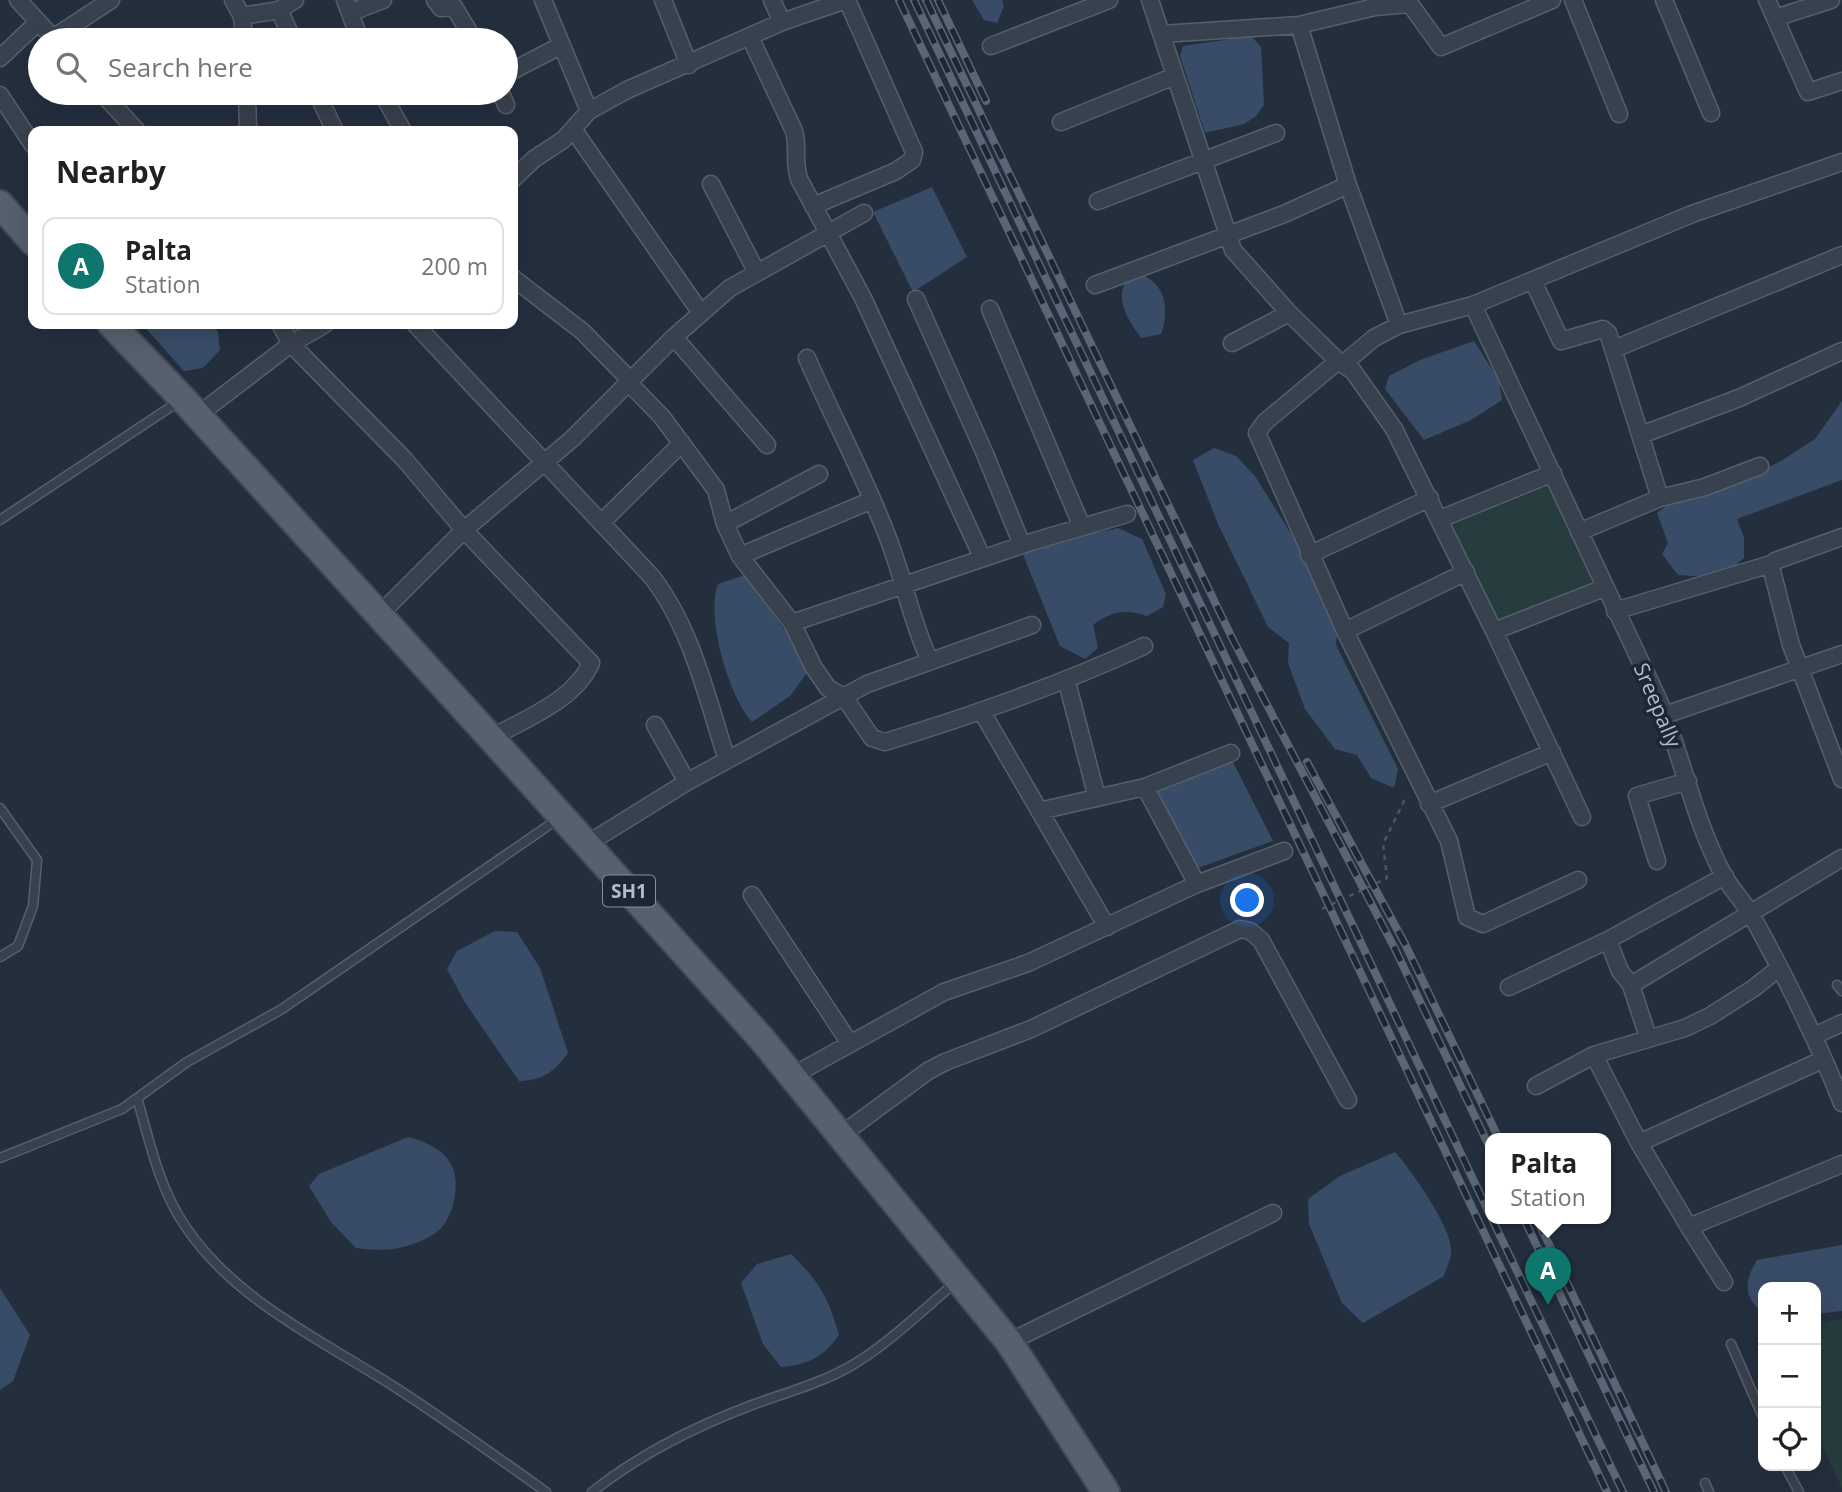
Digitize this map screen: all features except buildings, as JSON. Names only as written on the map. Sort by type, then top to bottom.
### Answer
[{"type":"main road","points":[[0,204],[28,236]]},
{"type":"main road","name":"SH1","points":[[116,329],[190,407],[587,844],[792,1076],[960,1278],[1009,1342],[1106,1492]]},
{"type":"street","points":[[18,0],[44,28]]},
{"type":"street","points":[[70,28],[111,0]]},
{"type":"street","points":[[233,0],[242,16],[243,28]]},
{"type":"street","points":[[242,16],[279,10],[295,0]]},
{"type":"street","points":[[356,28],[348,6],[383,0]]},
{"type":"street","points":[[435,0],[441,8],[454,7],[467,28]]},
{"type":"street","points":[[543,0],[589,111]]},
{"type":"street","points":[[663,0],[689,65]]},
{"type":"street","points":[[772,0],[782,22]]},
{"type":"street","points":[[518,175],[573,129],[589,111],[627,90],[782,22],[847,0],[914,152],[912,160],[896,171],[813,206]]},
{"type":"street","points":[[991,46],[1109,0]]},
{"type":"street","points":[[1150,0],[1230,233],[1233,250],[1289,313],[1340,363],[1357,375],[1394,429],[1466,572],[1582,817]]},
{"type":"street","points":[[1162,34],[1299,25],[1374,4],[1410,4],[1418,10],[1441,47],[1552,0]]},
{"type":"street","points":[[1573,0],[1619,114]]},
{"type":"street","points":[[1664,0],[1711,113]]},
{"type":"street","points":[[1768,0],[1808,92],[1842,81]]},
{"type":"street","points":[[1775,18],[1831,0]]},
{"type":"street","points":[[279,10],[287,28]]},
{"type":"street","points":[[32,28],[38,22]]},
{"type":"street","points":[[1299,25],[1348,185],[1399,325]]},
{"type":"street","points":[[0,58],[28,31]]},
{"type":"street","points":[[750,37],[794,131],[798,147],[793,160],[799,179],[863,298],[982,557]]},
{"type":"street","points":[[518,68],[560,46]]},
{"type":"street","points":[[1061,122],[1175,76]]},
{"type":"street","points":[[0,95],[28,137]]},
{"type":"street","points":[[113,105],[132,126]]},
{"type":"street","points":[[247,105],[248,126]]},
{"type":"street","points":[[323,105],[333,126]]},
{"type":"street","points":[[389,105],[400,126]]},
{"type":"street","points":[[573,129],[701,313]]},
{"type":"street","points":[[1098,201],[1276,133]]},
{"type":"street","points":[[1578,880],[1483,924],[1467,917],[1449,841],[1309,555],[1257,433],[1265,422],[1340,363],[1374,338],[1399,325],[1473,305],[1692,214],[1842,162]]},
{"type":"street","points":[[711,184],[756,271]]},
{"type":"street","points":[[1095,285],[1348,185]]},
{"type":"street","points":[[379,615],[464,530],[545,463],[701,313],[756,271],[864,213]]},
{"type":"street","points":[[1614,349],[1842,255]]},
{"type":"street","points":[[1533,281],[1559,339],[1606,330],[1660,498]]},
{"type":"street","points":[[518,282],[582,331],[628,378],[629,383],[682,443],[716,490],[725,524],[740,556],[792,623],[828,688],[844,697],[872,738],[885,742],[982,712],[1067,682],[1144,646]]},
{"type":"street","points":[[916,299],[985,454],[1021,545]]},
{"type":"street","name":"Sreepally","points":[[1473,305],[1665,715],[1701,823],[1724,876],[1750,913],[1779,968],[1814,1036],[1842,1103]]},
{"type":"street","points":[[990,309],[1082,527]]},
{"type":"street","points":[[1232,344],[1289,313]]},
{"type":"street","points":[[283,329],[291,344],[405,460],[464,530],[591,663],[586,674],[568,692],[491,738]]},
{"type":"street","points":[[190,407],[316,329]]},
{"type":"street","points":[[420,329],[652,577],[678,615],[727,760]]},
{"type":"street","points":[[674,337],[766,445]]},
{"type":"street","points":[[1641,435],[1739,398],[1842,351]]},
{"type":"street","points":[[807,358],[872,500],[906,585],[914,626],[929,659]]},
{"type":"street","points":[[601,523],[682,443]]},
{"type":"street","points":[[1579,532],[1660,498],[1705,487],[1760,466]]},
{"type":"street","points":[[1440,519],[1553,472]]},
{"type":"street","points":[[725,524],[819,474]]},
{"type":"street","points":[[1309,555],[1430,498]]},
{"type":"street","points":[[740,556],[872,500]]},
{"type":"street","points":[[792,623],[982,557],[1127,514]]},
{"type":"street","points":[[1615,611],[1771,564],[1842,537]]},
{"type":"street","points":[[1771,564],[1785,623],[1842,779]]},
{"type":"street","points":[[1345,631],[1466,572]]},
{"type":"street","points":[[1494,631],[1604,588]]},
{"type":"street","points":[[587,844],[687,782],[867,684],[929,659],[1032,625]]},
{"type":"street","points":[[1665,715],[1842,654]]},
{"type":"street","points":[[1067,682],[1097,797]]},
{"type":"street","points":[[982,712],[1107,927]]},
{"type":"street","points":[[655,724],[687,782]]},
{"type":"street","points":[[1429,804],[1552,752]]},
{"type":"street","points":[[1039,811],[1145,787],[1231,753]]},
{"type":"street","points":[[1657,861],[1637,796],[1688,780]]},
{"type":"street","points":[[1145,787],[1197,884]]},
{"type":"street","points":[[792,1076],[849,1042],[944,992],[1028,963],[1197,884],[1284,851]]},
{"type":"street","points":[[1631,985],[1842,858]]},
{"type":"street","points":[[1509,987],[1608,940],[1724,876]]},
{"type":"street","points":[[752,895],[849,1042]]},
{"type":"street","points":[[841,1135],[937,1066],[1031,1029],[1240,929],[1250,931],[1261,940],[1348,1100]]},
{"type":"street","points":[[1608,940],[1620,971],[1631,985],[1648,1037]]},
{"type":"street","points":[[1536,1086],[1594,1055],[1685,1028],[1710,1016],[1754,989],[1779,968]]},
{"type":"street","points":[[1814,1036],[1842,1023]]},
{"type":"street","points":[[1594,1055],[1639,1143],[1724,1282]]},
{"type":"street","points":[[1639,1143],[1822,1059]]},
{"type":"street","points":[[1689,1227],[1842,1164]]},
{"type":"street","points":[[1009,1342],[1273,1213]]},
{"type":"lane","points":[[0,520],[190,407]]},
{"type":"lane","points":[[0,808],[37,859],[33,906],[18,946],[0,957]]},
{"type":"lane","points":[[0,1158],[122,1109],[187,1062],[282,1009],[561,818]]},
{"type":"lane","points":[[137,1098],[164,1189],[186,1227],[222,1270],[286,1322],[407,1395],[546,1492]]},
{"type":"lane","points":[[592,1492],[623,1468],[677,1439],[751,1405],[806,1387],[864,1358],[960,1278]]},
{"type":"lane","points":[[1731,1344],[1759,1408]]},
{"type":"lane","points":[[1788,1471],[1799,1492]]},
{"type":"lane","points":[[1705,1483],[1709,1492]]},
{"type":"path","points":[[1322,909],[1387,878],[1383,844],[1404,801],[1421,787]]},
{"type":"green space","points":[[1550,478],[1600,582],[1495,626],[1447,521]]},
{"type":"green space","points":[[1842,1319],[1842,1488],[1821,1444],[1821,1321]]},
{"type":"water","points":[[972,0],[1002,0],[1004,6],[997,23],[984,20]]},
{"type":"water","points":[[1251,36],[1261,47],[1264,105],[1256,116],[1244,124],[1205,133],[1180,56],[1183,46]]},
{"type":"water","points":[[932,187],[967,257],[913,292],[873,212]]},
{"type":"water","points":[[1142,275],[1157,285],[1161,292],[1165,317],[1161,334],[1141,338],[1128,318],[1122,297],[1125,282]]},
{"type":"water","points":[[146,329],[215,329],[218,332],[220,350],[203,368],[184,371]]},
{"type":"water","points":[[1474,341],[1499,380],[1502,400],[1471,420],[1424,440],[1385,389],[1389,376],[1420,360]]},
{"type":"water","points":[[1842,401],[1842,480],[1737,519],[1744,538],[1744,558],[1721,578],[1678,575],[1662,554],[1668,543],[1657,513],[1677,498],[1737,483],[1781,461],[1815,439]]},
{"type":"water","points":[[1214,448],[1236,456],[1255,476],[1303,553],[1338,625],[1336,645],[1398,769],[1394,788],[1371,778],[1357,755],[1335,749],[1305,709],[1288,663],[1289,643],[1268,627],[1218,524],[1193,460]]},
{"type":"water","points":[[1118,528],[1142,539],[1166,594],[1163,607],[1147,616],[1132,612],[1119,613],[1100,620],[1093,625],[1098,648],[1085,659],[1060,646],[1022,552],[1056,541]]},
{"type":"water","points":[[745,575],[811,667],[790,696],[752,722],[743,710],[728,676],[715,616],[718,584]]},
{"type":"water","points":[[1232,760],[1273,841],[1195,869],[1156,791]]},
{"type":"water","points":[[495,931],[517,932],[540,968],[568,1053],[553,1070],[535,1079],[519,1081],[464,1001],[447,969],[457,951]]},
{"type":"water","points":[[408,1137],[439,1150],[452,1166],[456,1183],[450,1213],[441,1229],[415,1244],[387,1250],[356,1248],[331,1222],[309,1186],[319,1174]]},
{"type":"water","points":[[1395,1152],[1419,1184],[1444,1226],[1451,1256],[1444,1276],[1363,1323],[1342,1303],[1309,1224],[1308,1199],[1340,1176]]},
{"type":"water","points":[[1842,1245],[1842,1311],[1821,1313],[1821,1282],[1758,1282],[1758,1309],[1748,1288],[1757,1260]]},
{"type":"water","points":[[791,1254],[821,1290],[839,1335],[827,1349],[814,1358],[781,1367],[763,1344],[741,1283],[757,1264]]},
{"type":"water","points":[[0,1288],[30,1335],[13,1381],[0,1390]]},
{"type":"railway","points":[[899,0],[1607,1492]]},
{"type":"railway","points":[[914,0],[1485,1204]]},
{"type":"railway","points":[[926,0],[1234,642],[1395,949],[1485,1138]]},
{"type":"railway","points":[[938,0],[986,101]]},
{"type":"railway","points":[[1307,762],[1405,944],[1496,1133]]},
{"type":"railway","points":[[1494,1224],[1623,1492]]},
{"type":"railway","points":[[1526,1224],[1654,1492]]},
{"type":"railway","points":[[1539,1224],[1666,1492]]},
{"type":"place","name":"Palta","points":[[1548,1305]]}]
